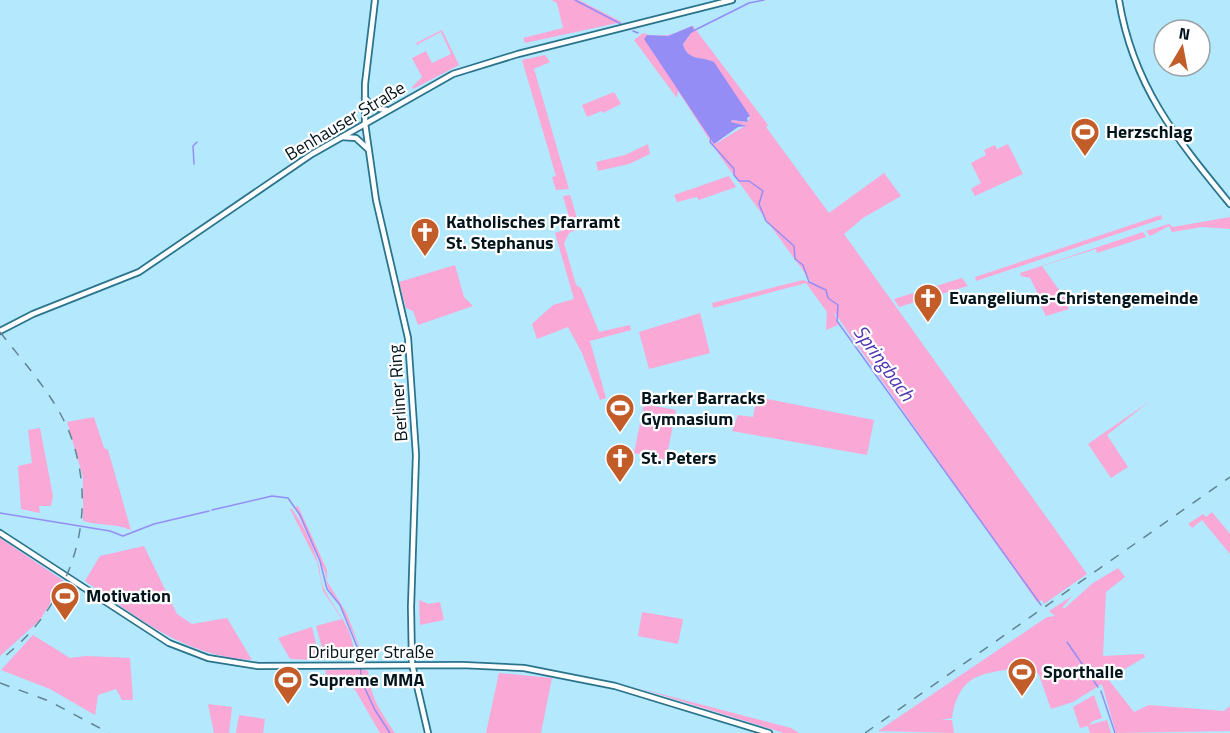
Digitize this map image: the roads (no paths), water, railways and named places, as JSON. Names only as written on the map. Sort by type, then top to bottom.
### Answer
[{"type":"main road","name":"Berliner Ring","points":[[375,0],[368,45],[364,97],[365,123],[368,149],[408,338],[416,452],[411,607],[412,664],[428,733]]},
{"type":"main road","name":"Benhauser Straße","points":[[0,331],[33,314],[139,272],[341,137],[453,75],[498,60],[732,0]]},
{"type":"main road","points":[[1119,0],[1124,27],[1136,64],[1154,104],[1177,138],[1230,204]]},
{"type":"main road","points":[[364,97],[375,109],[390,110]]},
{"type":"main road","points":[[341,137],[356,138],[368,149]]},
{"type":"main road","name":"Driburger Straße","points":[[0,533],[154,634],[198,655],[243,665],[412,664],[524,668],[582,678],[637,692],[770,733]]},
{"type":"waterway","name":"Springbach","points":[[575,0],[621,24]]},
{"type":"waterway","points":[[691,32],[749,3],[764,0]]},
{"type":"waterway","name":"Springbach","points":[[633,31],[638,33]]},
{"type":"waterway","name":"Springbach","points":[[711,138],[710,142],[734,169],[734,175],[739,181],[749,181],[763,191],[759,204],[766,221],[794,246],[795,259],[803,265],[809,282],[826,290],[828,298],[838,305],[837,321],[1041,605]]},
{"type":"waterway","points":[[194,164],[193,146],[197,142]]},
{"type":"waterway","points":[[212,510],[272,496],[288,498],[300,515],[320,561],[327,589],[340,605],[360,654],[361,680],[375,710],[390,733]]},
{"type":"waterway","points":[[0,513],[110,531],[123,536],[154,524],[209,511]]},
{"type":"waterway","name":"Springbach","points":[[1067,642],[1098,687]]},
{"type":"waterway","name":"Springbach","points":[[1101,691],[1115,733]]},
{"type":"railway","points":[[0,332],[54,403],[68,429],[78,461],[82,493],[81,525],[74,556],[62,586],[46,613],[25,638],[0,660]]},
{"type":"railway","points":[[865,733],[1230,477]]},
{"type":"railway","points":[[0,683],[49,701],[109,733]]},
{"type":"place","name":"Herzschlag","points":[[1085,158]]},
{"type":"place","name":"Katholisches Pfarramt St. Stephanus","points":[[425,258]]},
{"type":"place","name":"Evangeliums-Christengemeinde","points":[[928,324]]},
{"type":"place","name":"Barker Barracks Gymnasium","points":[[620,434]]},
{"type":"place","name":"St. Peters","points":[[620,484]]},
{"type":"place","name":"Motivation","points":[[65,622]]},
{"type":"place","name":"Sporthalle","points":[[1022,698]]},
{"type":"place","name":"Supreme MMA","points":[[288,706]]}]
